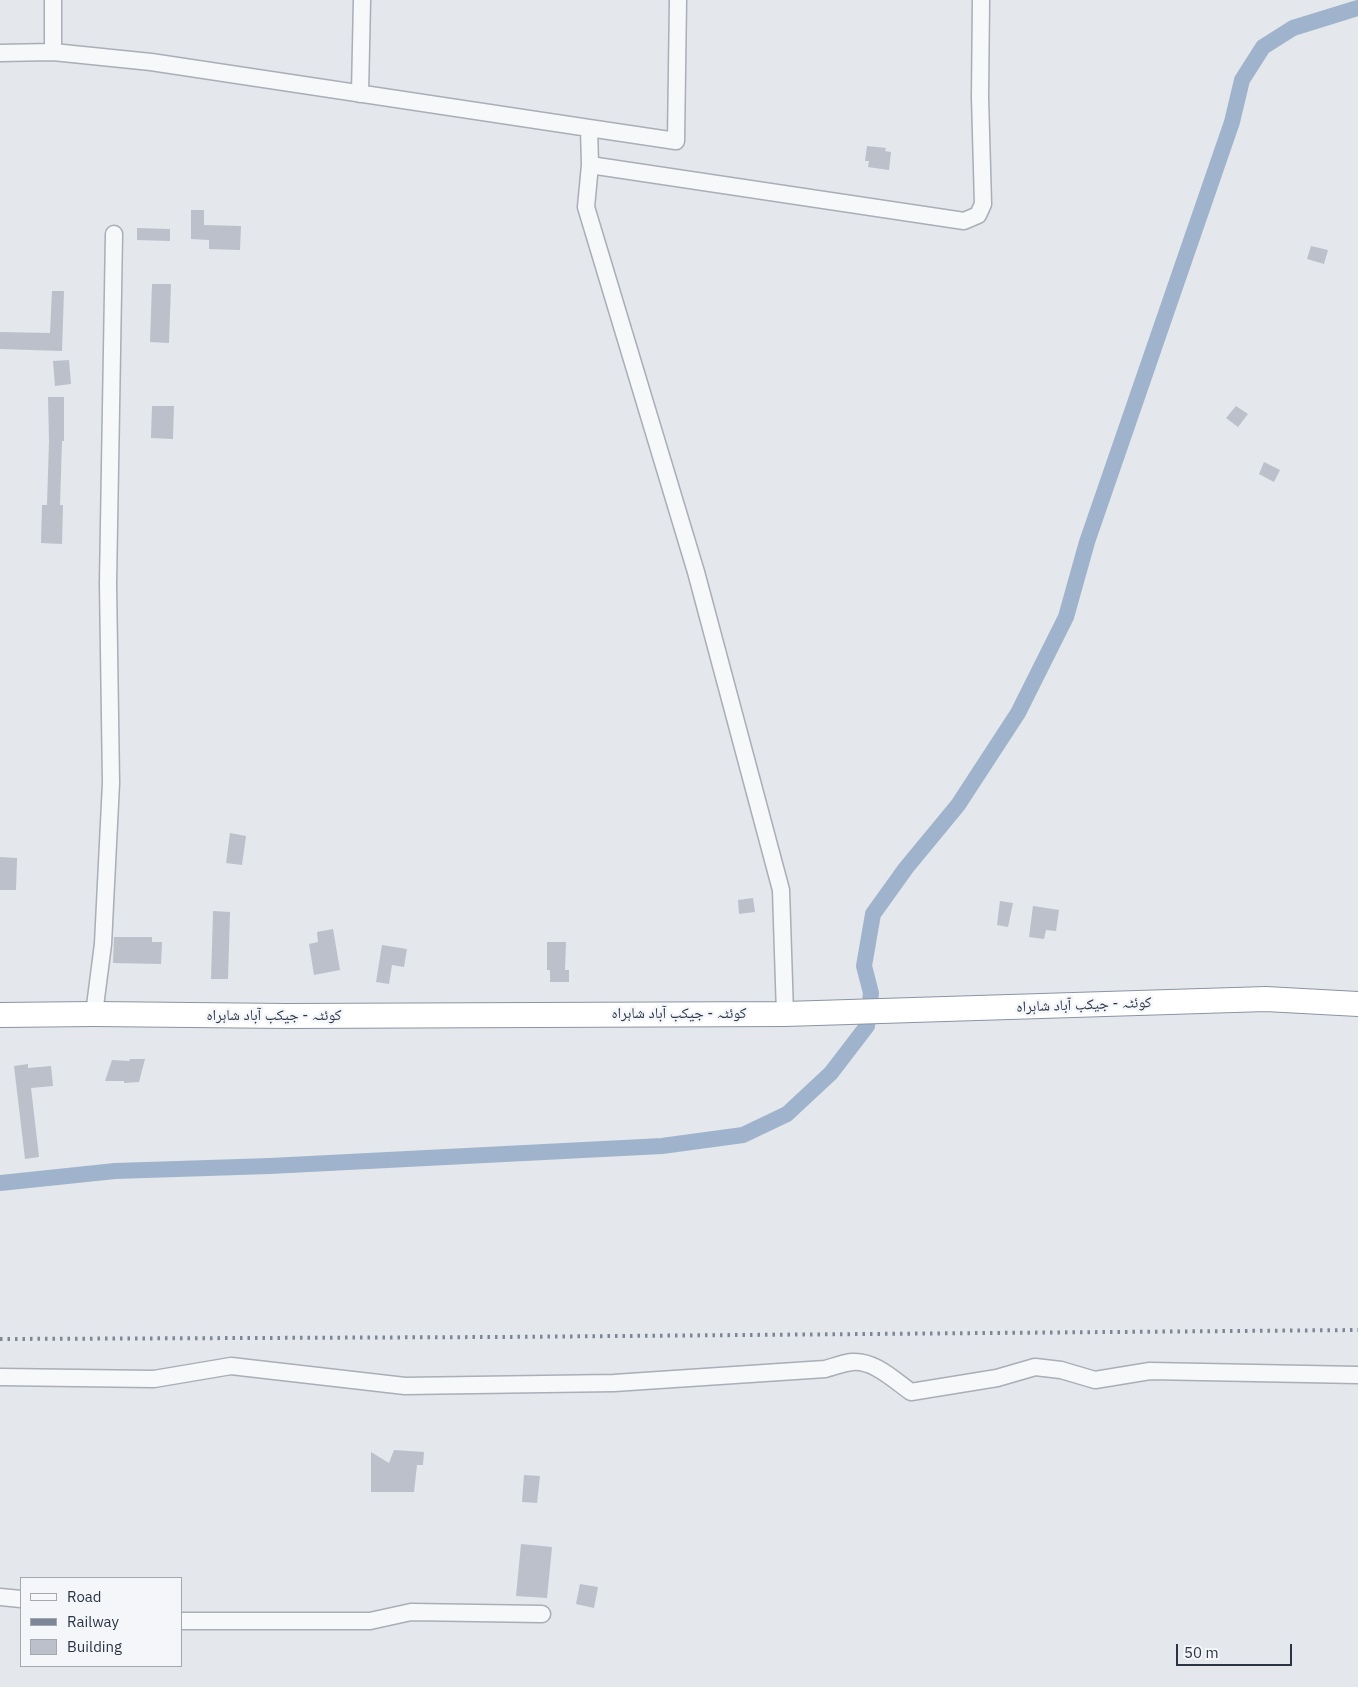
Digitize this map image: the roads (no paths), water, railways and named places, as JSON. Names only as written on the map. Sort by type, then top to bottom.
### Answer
[{"type":"highway","name":"کوئٹہ - جیکب آباد شاہراہ","points":[[0,1015],[785,1014],[1266,999],[1358,1004]]},
{"type":"street","points":[[53,0],[53,52]]},
{"type":"street","points":[[360,94],[362,0]]},
{"type":"street","points":[[0,53],[53,52],[152,62],[676,141],[678,0]]},
{"type":"street","points":[[590,165],[964,222],[978,215],[983,204],[980,98],[981,0]]},
{"type":"street","points":[[589,128],[590,165],[586,207],[696,572],[781,890],[785,1014]]},
{"type":"street","points":[[94,1014],[103,944],[111,782],[108,583],[114,234]]},
{"type":"street","points":[[0,1377],[154,1379],[231,1366],[405,1386],[594,1383],[825,1369],[853,1362],[878,1367],[911,1392],[997,1378],[1035,1367],[1061,1370],[1095,1380],[1150,1371],[1358,1375]]},
{"type":"street","points":[[0,1597],[20,1599]]},
{"type":"street","points":[[182,1620],[370,1621],[411,1612],[542,1614]]},
{"type":"waterway","points":[[0,1183],[115,1171],[270,1166],[662,1146],[743,1135],[787,1114],[831,1073],[867,1026],[871,993],[864,966],[873,914],[906,868],[958,805],[1018,713],[1066,617],[1087,542],[1232,122],[1242,80],[1263,47],[1293,28],[1358,8]]},
{"type":"railway","points":[[0,1339],[1358,1330]]}]
